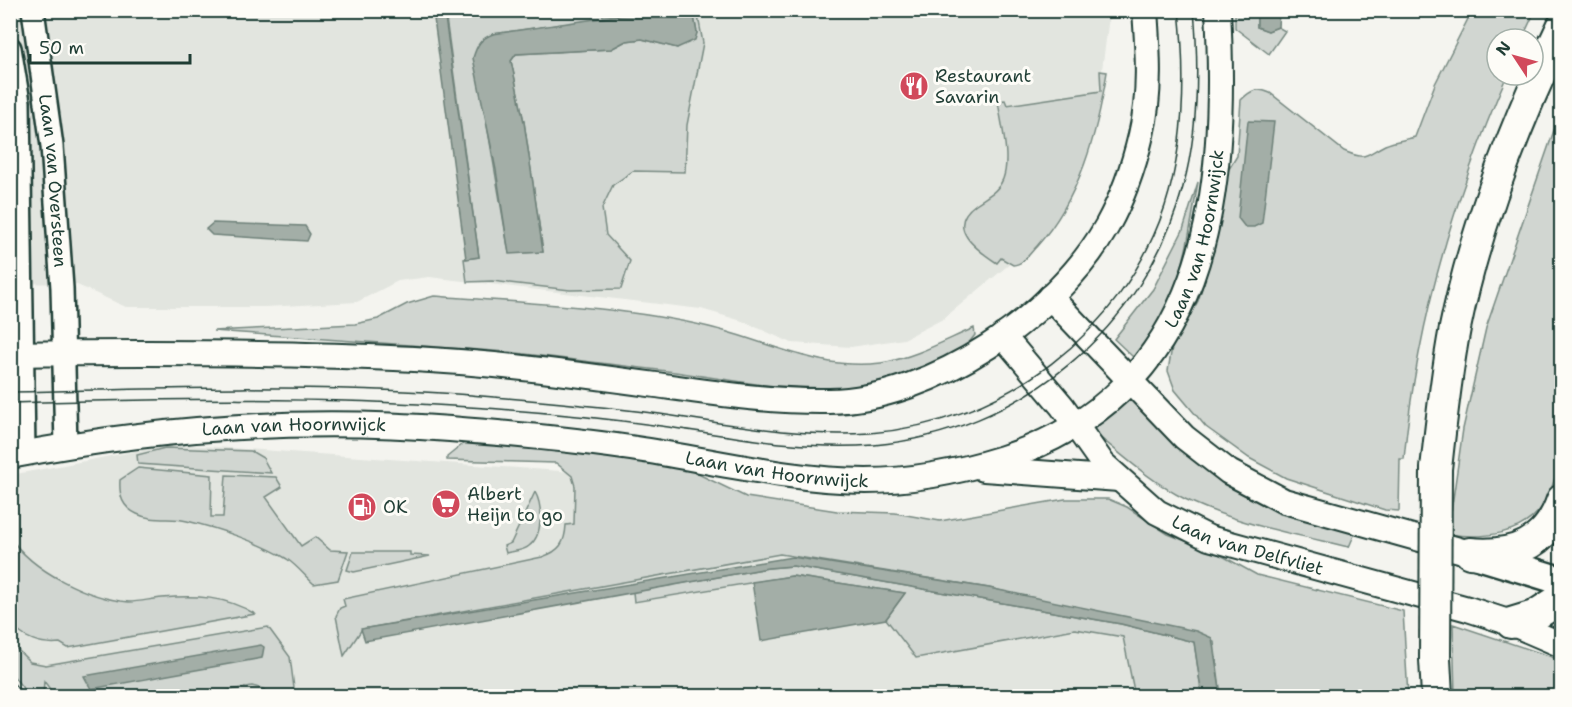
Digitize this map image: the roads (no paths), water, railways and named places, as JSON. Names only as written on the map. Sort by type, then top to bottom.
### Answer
[{"type":"highway","points":[[1437,696],[1433,557],[1436,469],[1443,398],[1455,327],[1482,228],[1517,126],[1562,27]]},
{"type":"highway","points":[[1470,553],[1496,555],[1526,546],[1545,531],[1562,500]]},
{"type":"highway","points":[[1470,553],[1562,581]]},
{"type":"highway","points":[[1511,623],[1534,616],[1562,598]]},
{"type":"main road","points":[[17,354],[232,354],[413,359],[580,375],[744,397],[832,401],[900,390],[956,366],[1003,336],[1050,297],[1084,259],[1107,225],[1131,168],[1141,136],[1147,100],[1149,66],[1145,10]]},
{"type":"main road","name":"Laan van Hoornwijck","points":[[17,454],[171,431],[254,424],[386,426],[450,429],[641,450],[709,462],[862,481],[918,478],[972,468],[1033,448],[1076,427],[1100,410],[1130,382],[1165,338],[1183,305],[1196,270],[1215,166],[1220,115],[1218,10]]},
{"type":"main road","points":[[1050,297],[1184,437],[1206,456],[1250,485],[1284,501],[1316,511],[1470,553]]},
{"type":"main road","name":"Laan van Delfvliet","points":[[1003,336],[1103,464],[1157,512],[1209,538],[1511,623],[1562,645]]},
{"type":"main road","points":[[972,468],[1119,478]]},
{"type":"street","name":"Laan van Oversteen","points":[[33,10],[52,146],[66,446]]},
{"type":"street","name":"Laan van Oversteen","points":[[10,48],[19,102],[24,290],[17,354],[17,454]]},
{"type":"tram line","points":[[10,392],[125,389],[356,389],[471,395],[584,405],[761,429],[843,434],[870,433],[919,426],[966,411],[1011,390],[1052,363],[1088,331],[1120,294],[1146,252],[1165,206],[1177,158],[1183,84],[1179,10]]},
{"type":"tram line","points":[[10,403],[240,399],[355,401],[517,410],[661,426],[767,442],[821,446],[874,445],[928,436],[979,419],[1026,395],[1069,364],[1107,328],[1139,285],[1165,238],[1188,166],[1197,77],[1194,10]]},
{"type":"tram line","points":[[10,679],[24,696]]},
{"type":"place","name":"Restaurant Savarin","points":[[914,86]]},
{"type":"place","name":"Albert Heijn to go","points":[[446,504]]},
{"type":"place","name":"OK","points":[[362,507]]}]
